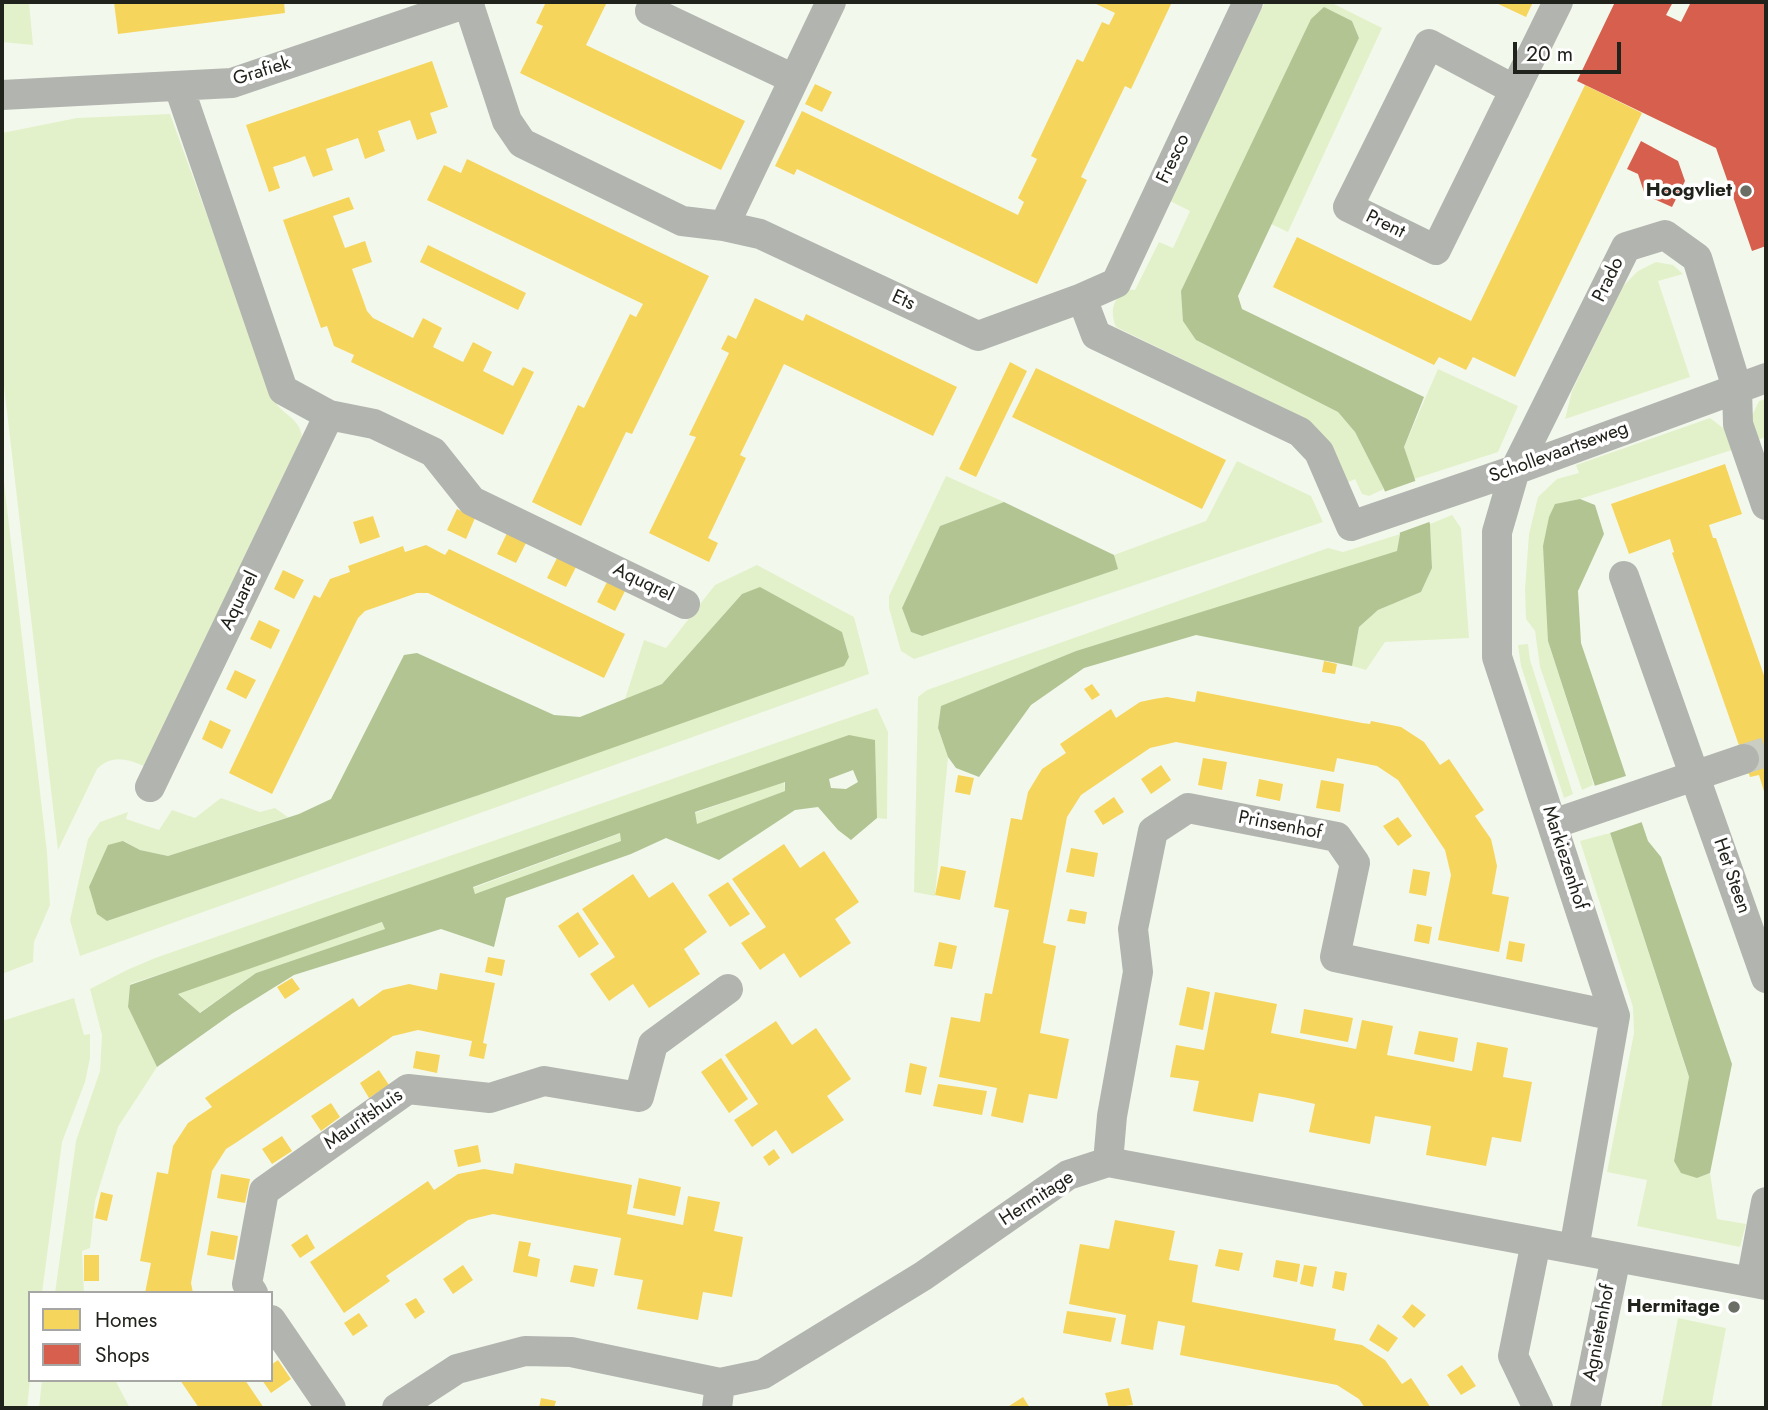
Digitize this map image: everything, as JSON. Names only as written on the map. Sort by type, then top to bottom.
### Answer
[{"type":"street","name":"Ets","points":[[469,2],[507,121],[522,143],[682,221],[760,234],[978,335],[1082,298]]},
{"type":"street","name":"Grafiek","points":[[2,95],[232,83],[469,2]]},
{"type":"street","points":[[724,226],[831,2]]},
{"type":"street","name":"Fresco","points":[[1082,298],[1116,283],[1248,2]]},
{"type":"street","name":"Prent","points":[[1514,90],[1429,44],[1348,207],[1436,250],[1558,2]]},
{"type":"street","points":[[650,11],[794,79]]},
{"type":"street","points":[[179,87],[283,390],[329,415]]},
{"type":"street","name":"Prado","points":[[1515,470],[1626,247],[1665,235],[1697,258],[1737,388]]},
{"type":"street","name":"Schollevaartseweg","points":[[1082,298],[1096,335],[1300,432],[1319,452],[1351,526],[1515,470],[1766,378]]},
{"type":"street","points":[[1737,388],[1738,424],[1766,505]]},
{"type":"street","name":"Aquqrel","points":[[329,415],[374,424],[433,452],[472,501],[685,604]]},
{"type":"street","name":"Aquarel","points":[[150,787],[329,415]]},
{"type":"street","name":"Markiezenhof","points":[[1515,470],[1497,532],[1497,657],[1615,1016],[1574,1248]]},
{"type":"street","name":"Het Steen","points":[[1623,576],[1766,978]]},
{"type":"street","points":[[1553,824],[1744,759]]},
{"type":"street","name":"Prinsenhof","points":[[1108,1162],[1112,1116],[1138,972],[1133,929],[1153,831],[1188,808],[1337,837],[1355,863],[1335,957],[1615,1016]]},
{"type":"street","name":"Mauritshuis","points":[[252,1291],[247,1284],[264,1191],[408,1089],[490,1098],[544,1081],[639,1097],[653,1044],[728,989]]},
{"type":"street","name":"Hermitage","points":[[397,1408],[457,1369],[525,1351],[571,1352],[719,1396],[763,1374],[923,1276],[1068,1175],[1108,1162],[1758,1284]]},
{"type":"street","points":[[1758,1284],[1766,1202]]},
{"type":"street","points":[[1536,1242],[1513,1356],[1538,1408]]},
{"type":"street","name":"Agnietenhof","points":[[1585,1408],[1616,1257]]},
{"type":"street","points":[[273,1323],[331,1408]]},
{"type":"shaded area","points":[[2,2],[29,2],[33,45],[2,42]]},
{"type":"shaded area","points":[[1265,2],[1330,2],[1382,28],[1288,232],[1271,224],[1359,38],[1352,21],[1324,8],[1196,340],[1338,412],[1355,432],[1384,489],[1369,496],[1362,494],[1355,479],[1346,483],[1297,415],[1116,327],[1114,321],[1115,302],[1126,289],[1135,290],[1159,242],[1173,248],[1190,211],[1168,200]]},
{"type":"shaded area","points":[[1324,7],[1352,21],[1359,38],[1238,296],[1242,309],[1424,397],[1404,447],[1430,524],[1432,568],[1421,592],[1378,610],[1359,627],[1352,666],[1196,635],[1084,668],[1031,705],[979,777],[956,768],[948,757],[938,728],[941,706],[1076,651],[1397,551],[1400,534],[1384,489],[1355,432],[1338,412],[1196,340],[1183,321],[1181,291],[1311,19]]},
{"type":"shaded area","points":[[170,114],[275,402],[295,422],[302,437],[144,766],[126,760],[114,760],[97,769],[58,850],[2,369],[2,133],[77,118]]},
{"type":"shaded area","points":[[1656,262],[1673,265],[1683,274],[1658,281],[1690,377],[1565,419],[1572,391],[1623,286],[1638,271]]},
{"type":"shaded area","points":[[1438,369],[1518,406],[1498,452],[1414,479],[1404,447]]},
{"type":"shaded area","points":[[1766,399],[1766,437],[1752,442],[1747,426],[1759,401]]},
{"type":"shaded area","points":[[1710,418],[1727,431],[1735,449],[1580,499],[1556,504],[1548,641],[1592,779],[1593,785],[1582,790],[1540,667],[1535,631],[1526,619],[1529,534],[1538,497],[1557,479],[1579,473],[1576,465]]},
{"type":"shaded area","points":[[1237,461],[1311,496],[1323,522],[914,659],[901,651],[889,608],[889,596],[946,476],[1004,502],[940,526],[902,608],[911,632],[921,636],[1117,569],[1114,555],[1206,521]]},
{"type":"shaded area","points":[[2,465],[47,852],[50,905],[34,942],[33,962],[2,974]]},
{"type":"shaded area","points":[[1580,499],[1595,505],[1604,534],[1578,591],[1581,643],[1648,841],[1661,857],[1732,1064],[1710,1173],[1697,1178],[1681,1173],[1674,1161],[1689,1077],[1548,641],[1543,546],[1549,517],[1555,504]]},
{"type":"shaded area","points":[[1004,502],[1114,555],[1118,569],[922,636],[911,632],[902,608],[940,526]]},
{"type":"shaded area","points":[[1452,515],[1461,528],[1469,638],[1385,642],[1366,670],[1352,666],[1359,627],[1378,610],[1421,592],[1432,568],[1430,524]]},
{"type":"shaded area","points":[[1400,534],[1397,552],[1076,651],[942,706],[938,728],[948,757],[935,896],[914,892],[918,697],[927,690],[1328,548],[1343,552]]},
{"type":"shaded area","points":[[757,565],[854,617],[869,674],[80,956],[70,920],[88,839],[100,822],[128,812],[126,819],[159,830],[172,810],[195,818],[221,798],[260,812],[275,808],[288,817],[168,856],[140,850],[124,841],[107,921],[482,794],[849,657],[842,632],[742,594],[662,684],[625,699],[644,640],[666,648],[715,585]]},
{"type":"shaded area","points":[[760,587],[842,632],[849,657],[844,666],[482,794],[107,921],[97,914],[89,887],[108,845],[123,841],[140,850],[168,856],[299,814],[331,799],[404,655],[417,653],[554,715],[580,717],[662,684],[742,594]]},
{"type":"shaded area","points":[[1528,644],[1530,660],[1573,794],[1564,798],[1521,666],[1518,645]]},
{"type":"shaded area","points":[[877,708],[888,732],[887,819],[877,818],[875,740],[130,984],[128,1007],[157,1067],[118,1127],[95,1201],[90,1248],[82,1251],[84,1291],[55,1291],[76,1141],[100,1071],[102,1035],[90,989],[155,958]]},
{"type":"shaded area","points":[[849,735],[875,740],[877,818],[851,840],[838,830],[818,807],[795,810],[719,860],[666,838],[631,854],[506,898],[494,947],[441,929],[294,975],[233,1013],[157,1067],[128,1007],[130,985]],"holes":[[[853,770],[858,782],[846,789],[831,788],[829,779]],[[785,782],[785,791],[697,824],[695,812]],[[620,833],[621,841],[475,894],[473,887]],[[382,922],[385,929],[256,973],[200,1013],[178,994]]]},
{"type":"shaded area","points":[[784,781],[785,791],[697,825],[695,813]]},
{"type":"shaded area","points":[[621,833],[621,841],[475,895],[473,888]]},
{"type":"shaded area","points":[[1610,833],[1689,1078],[1674,1161],[1697,1178],[1710,1173],[1717,1219],[1746,1224],[1740,1247],[1637,1226],[1647,1180],[1607,1172],[1634,1033],[1633,1007],[1580,841]]},
{"type":"shaded area","points":[[383,922],[385,929],[256,973],[199,1013],[178,993]]},
{"type":"shaded area","points":[[74,998],[84,1035],[90,1034],[90,1058],[85,1082],[62,1142],[42,1291],[28,1291],[30,1382],[27,1408],[2,1408],[2,1021]]},
{"type":"shaded area","points":[[1678,1318],[1726,1328],[1711,1408],[1661,1408]]},
{"type":"shaded area","points":[[42,1382],[116,1382],[130,1408],[39,1408]]},
{"type":"pier","points":[[1418,480],[1432,521],[1396,534],[1381,493]]},
{"type":"pier","points":[[1629,775],[1645,821],[1607,834],[1591,787]]},
{"type":"building: Homes","points":[[114,2],[284,2],[285,13],[118,34]]},
{"type":"building: Homes","points":[[546,2],[607,2],[586,45],[745,121],[721,170],[520,73],[543,26],[536,23]]},
{"type":"building: Homes","points":[[1092,2],[1172,2],[1131,89],[1125,86],[1081,177],[1087,180],[1037,284],[797,169],[794,175],[775,166],[802,111],[1018,215],[1024,202],[1018,198],[1037,159],[1031,156],[1077,59],[1083,62],[1102,22],[1109,25],[1115,13]]},
{"type":"building: Homes","points":[[1494,2],[1533,2],[1526,17]]},
{"type":"building: Homes","points":[[432,61],[448,107],[430,113],[437,133],[417,140],[410,120],[378,131],[385,151],[365,159],[358,138],[326,149],[333,170],[313,177],[305,156],[273,167],[280,188],[269,192],[246,125]]},
{"type":"building: Homes","points":[[815,84],[832,92],[822,112],[805,104]]},
{"type":"building: Homes","points":[[1585,85],[1642,113],[1515,377],[1473,357],[1466,370],[1439,357],[1434,365],[1273,287],[1297,237],[1471,321]]},
{"type":"building: Homes","points":[[467,159],[709,276],[632,434],[626,432],[581,526],[532,502],[578,405],[584,408],[630,314],[636,317],[643,304],[427,200],[444,165],[461,173]]},
{"type":"building: Homes","points":[[349,197],[354,209],[333,216],[345,248],[365,241],[372,262],[352,269],[367,311],[373,318],[413,338],[423,318],[442,328],[433,347],[463,362],[473,342],[492,352],[483,371],[513,386],[523,367],[534,372],[503,435],[351,362],[354,355],[334,346],[327,326],[321,328],[283,220]]},
{"type":"building: Homes","points":[[428,245],[526,293],[518,310],[420,262]]},
{"type":"building: Homes","points":[[755,298],[803,321],[806,314],[957,387],[933,436],[784,364],[740,455],[746,458],[708,538],[718,543],[709,562],[649,533],[696,437],[689,435],[729,353],[721,349],[728,335],[736,339]]},
{"type":"building: Homes","points":[[1010,362],[1027,371],[976,477],[959,469]]},
{"type":"building: Homes","points":[[1036,368],[1226,460],[1202,509],[1012,417]]},
{"type":"building: Homes","points":[[1725,464],[1742,514],[1709,525],[1713,538],[1716,538],[1766,681],[1766,798],[1759,775],[1750,777],[1672,553],[1674,552],[1670,539],[1629,554],[1611,504]]},
{"type":"building: Homes","points":[[457,509],[475,518],[466,539],[447,530]]},
{"type":"building: Homes","points":[[373,516],[380,537],[360,544],[353,522]]},
{"type":"building: Homes","points":[[507,533],[526,543],[516,563],[497,554]]},
{"type":"building: Homes","points":[[426,545],[445,555],[449,549],[625,634],[604,678],[428,593],[417,593],[365,611],[358,618],[272,794],[229,773],[314,595],[320,598],[330,579],[350,572],[348,566],[403,546],[405,552]]},
{"type":"building: Homes","points":[[557,558],[576,567],[566,587],[547,578]]},
{"type":"building: Homes","points":[[283,570],[304,580],[294,599],[274,589]]},
{"type":"building: Homes","points":[[607,582],[625,591],[615,611],[597,602]]},
{"type":"building: Homes","points":[[259,620],[280,630],[271,649],[250,639]]},
{"type":"building: Homes","points":[[1324,661],[1337,664],[1335,674],[1322,672]]},
{"type":"building: Homes","points":[[235,670],[256,680],[246,699],[226,689]]},
{"type":"building: Homes","points":[[1092,684],[1100,695],[1092,700],[1084,689]]},
{"type":"building: Homes","points":[[1197,691],[1362,723],[1370,724],[1371,721],[1401,727],[1424,742],[1440,765],[1449,759],[1484,810],[1475,816],[1491,839],[1494,852],[1497,866],[1492,894],[1509,897],[1499,952],[1438,940],[1451,875],[1445,850],[1398,780],[1377,766],[1337,758],[1334,772],[1176,742],[1150,748],[1081,795],[1067,817],[1043,943],[1056,946],[1040,1033],[1069,1039],[1057,1099],[1029,1094],[1023,1123],[991,1116],[997,1088],[939,1077],[951,1017],[980,1022],[985,993],[992,994],[1009,910],[994,907],[1011,818],[1022,820],[1028,792],[1042,769],[1066,753],[1060,744],[1111,709],[1116,718],[1140,702],[1154,699],[1167,697],[1195,702]]},
{"type":"building: Homes","points":[[210,720],[231,730],[222,749],[202,739]]},
{"type":"building: Homes","points":[[1203,758],[1227,762],[1222,790],[1198,785]]},
{"type":"building: Homes","points":[[1161,765],[1171,780],[1151,794],[1141,779]]},
{"type":"building: Homes","points":[[958,775],[974,778],[970,795],[955,792]]},
{"type":"building: Homes","points":[[1259,779],[1283,784],[1280,801],[1256,796]]},
{"type":"building: Homes","points":[[1321,780],[1344,784],[1340,812],[1316,808]]},
{"type":"building: Homes","points":[[1114,797],[1124,812],[1103,825],[1094,811]]},
{"type":"building: Homes","points":[[1398,817],[1412,836],[1398,846],[1383,826]]},
{"type":"building: Homes","points":[[784,844],[800,868],[824,851],[859,902],[835,919],[851,943],[800,978],[784,953],[760,970],[741,943],[766,927],[732,879]]},
{"type":"building: Homes","points":[[1071,848],[1098,853],[1094,877],[1066,872]]},
{"type":"building: Homes","points":[[941,866],[966,871],[960,900],[935,895]]},
{"type":"building: Homes","points":[[1413,869],[1430,872],[1426,896],[1409,893]]},
{"type":"building: Homes","points":[[633,874],[649,898],[673,882],[707,932],[684,949],[700,974],[649,1008],[633,984],[609,1001],[590,974],[615,957],[582,909]]},
{"type":"building: Homes","points":[[728,882],[750,914],[730,927],[708,895]]},
{"type":"building: Homes","points":[[1070,909],[1087,912],[1085,924],[1067,921]]},
{"type":"building: Homes","points":[[578,912],[599,944],[579,958],[558,926]]},
{"type":"building: Homes","points":[[1417,924],[1432,927],[1429,944],[1414,941]]},
{"type":"building: Homes","points":[[1509,941],[1525,944],[1522,962],[1506,959]]},
{"type":"building: Homes","points":[[939,942],[957,946],[952,969],[934,966]]},
{"type":"building: Homes","points":[[488,957],[505,960],[502,976],[485,972]]},
{"type":"building: Homes","points":[[440,973],[495,983],[483,1043],[487,1044],[484,1059],[469,1056],[472,1041],[418,1030],[393,1036],[226,1149],[212,1171],[191,1283],[193,1291],[145,1291],[151,1263],[140,1261],[157,1172],[168,1174],[173,1146],[188,1123],[212,1107],[205,1098],[353,998],[359,1007],[383,990],[409,984],[437,990]]},
{"type":"building: Homes","points":[[292,978],[300,989],[285,999],[277,987]]},
{"type":"building: Homes","points":[[1187,987],[1210,992],[1203,1030],[1179,1025]]},
{"type":"building: Homes","points":[[1215,992],[1277,1004],[1271,1033],[1356,1049],[1362,1020],[1393,1026],[1387,1055],[1472,1071],[1477,1042],[1508,1048],[1503,1077],[1532,1082],[1521,1142],[1492,1137],[1486,1166],[1426,1155],[1431,1126],[1375,1116],[1370,1144],[1309,1132],[1315,1104],[1288,1098],[1259,1093],[1253,1122],[1193,1111],[1199,1081],[1170,1077],[1176,1045],[1204,1050]]},
{"type":"building: Homes","points":[[1304,1009],[1353,1018],[1348,1042],[1300,1033]]},
{"type":"building: Homes","points":[[776,1021],[792,1045],[816,1028],[851,1079],[827,1096],[844,1120],[792,1154],[776,1130],[752,1147],[734,1120],[758,1104],[725,1055]]},
{"type":"building: Homes","points":[[1419,1031],[1458,1038],[1454,1062],[1414,1054]]},
{"type":"building: Homes","points":[[416,1051],[440,1055],[437,1073],[413,1068]]},
{"type":"building: Homes","points":[[721,1058],[748,1099],[729,1113],[701,1072]]},
{"type":"building: Homes","points":[[910,1063],[927,1067],[921,1095],[905,1092]]},
{"type":"building: Homes","points":[[379,1070],[389,1085],[369,1098],[360,1083]]},
{"type":"building: Homes","points":[[938,1084],[987,1091],[982,1115],[933,1106]]},
{"type":"building: Homes","points":[[331,1103],[340,1117],[321,1131],[311,1116]]},
{"type":"building: Homes","points":[[282,1136],[292,1151],[272,1164],[262,1149]]},
{"type":"building: Homes","points":[[478,1145],[481,1162],[458,1167],[454,1150]]},
{"type":"building: Homes","points":[[774,1149],[780,1158],[769,1166],[763,1157]]},
{"type":"building: Homes","points":[[515,1163],[632,1185],[627,1214],[683,1225],[688,1196],[720,1202],[714,1231],[743,1237],[732,1297],[703,1292],[698,1320],[637,1309],[643,1280],[614,1275],[621,1238],[493,1214],[468,1220],[386,1276],[390,1281],[344,1313],[310,1262],[428,1181],[434,1190],[458,1174],[484,1169],[513,1174]]},
{"type":"building: Homes","points":[[221,1174],[250,1179],[245,1203],[217,1198]]},
{"type":"building: Homes","points":[[639,1178],[681,1187],[675,1216],[633,1208]]},
{"type":"building: Homes","points":[[101,1192],[113,1195],[107,1221],[95,1218]]},
{"type":"building: Homes","points":[[1115,1220],[1175,1231],[1169,1260],[1198,1265],[1192,1302],[1336,1329],[1334,1340],[1362,1345],[1385,1360],[1402,1384],[1411,1378],[1431,1408],[1365,1408],[1359,1399],[1337,1385],[1180,1355],[1185,1326],[1158,1321],[1153,1350],[1121,1344],[1126,1315],[1069,1304],[1080,1244],[1109,1249]]},
{"type":"building: Homes","points":[[211,1231],[238,1236],[234,1260],[207,1255]]},
{"type":"building: Homes","points":[[307,1234],[315,1248],[300,1258],[291,1245]]},
{"type":"building: Homes","points":[[519,1241],[531,1243],[528,1256],[540,1259],[537,1277],[513,1272]]},
{"type":"building: Homes","points":[[1219,1249],[1243,1253],[1239,1271],[1215,1266]]},
{"type":"building: Homes","points":[[84,1255],[99,1255],[99,1281],[84,1281]]},
{"type":"building: Homes","points":[[1276,1260],[1300,1264],[1297,1282],[1273,1277]]},
{"type":"building: Homes","points":[[463,1265],[473,1280],[453,1294],[443,1279]]},
{"type":"building: Homes","points":[[574,1265],[598,1269],[594,1287],[570,1282]]},
{"type":"building: Homes","points":[[1304,1265],[1317,1267],[1313,1287],[1300,1284]]},
{"type":"building: Homes","points":[[1335,1271],[1347,1273],[1344,1291],[1332,1288]]},
{"type":"building: Homes","points":[[416,1298],[425,1312],[415,1319],[405,1304]]},
{"type":"building: Homes","points":[[1412,1304],[1426,1315],[1414,1328],[1402,1317]]},
{"type":"building: Homes","points":[[1067,1311],[1116,1318],[1111,1342],[1063,1333]]},
{"type":"building: Homes","points":[[359,1313],[368,1326],[353,1336],[344,1323]]},
{"type":"building: Homes","points":[[1378,1324],[1398,1338],[1388,1352],[1369,1340]]},
{"type":"building: Homes","points":[[278,1360],[291,1379],[271,1393],[263,1382],[273,1382],[273,1364]]},
{"type":"building: Homes","points":[[1462,1365],[1476,1386],[1461,1395],[1447,1375]]},
{"type":"building: Homes","points":[[181,1382],[246,1382],[264,1408],[199,1408]]},
{"type":"building: Homes","points":[[1129,1388],[1133,1405],[1109,1408],[1105,1393]]},
{"type":"building: Homes","points":[[1023,1397],[1030,1408],[1006,1408]]},
{"type":"building: Homes","points":[[541,1398],[556,1401],[554,1408],[539,1408]]},
{"type":"building: Shops","points":[[1615,2],[1673,2],[1666,15],[1681,22],[1691,2],[1766,2],[1766,246],[1752,251],[1716,148],[1577,81]]},
{"type":"building: Shops","points":[[1641,141],[1678,161],[1685,181],[1672,207],[1645,195],[1638,174],[1627,169]]},
{"type":"tunnel","points":[[1744,759],[1766,752]]},
{"type":"place","name":"Hoogvliet","points":[[1746,191]]},
{"type":"place","name":"Hermitage","points":[[1734,1307]]}]
